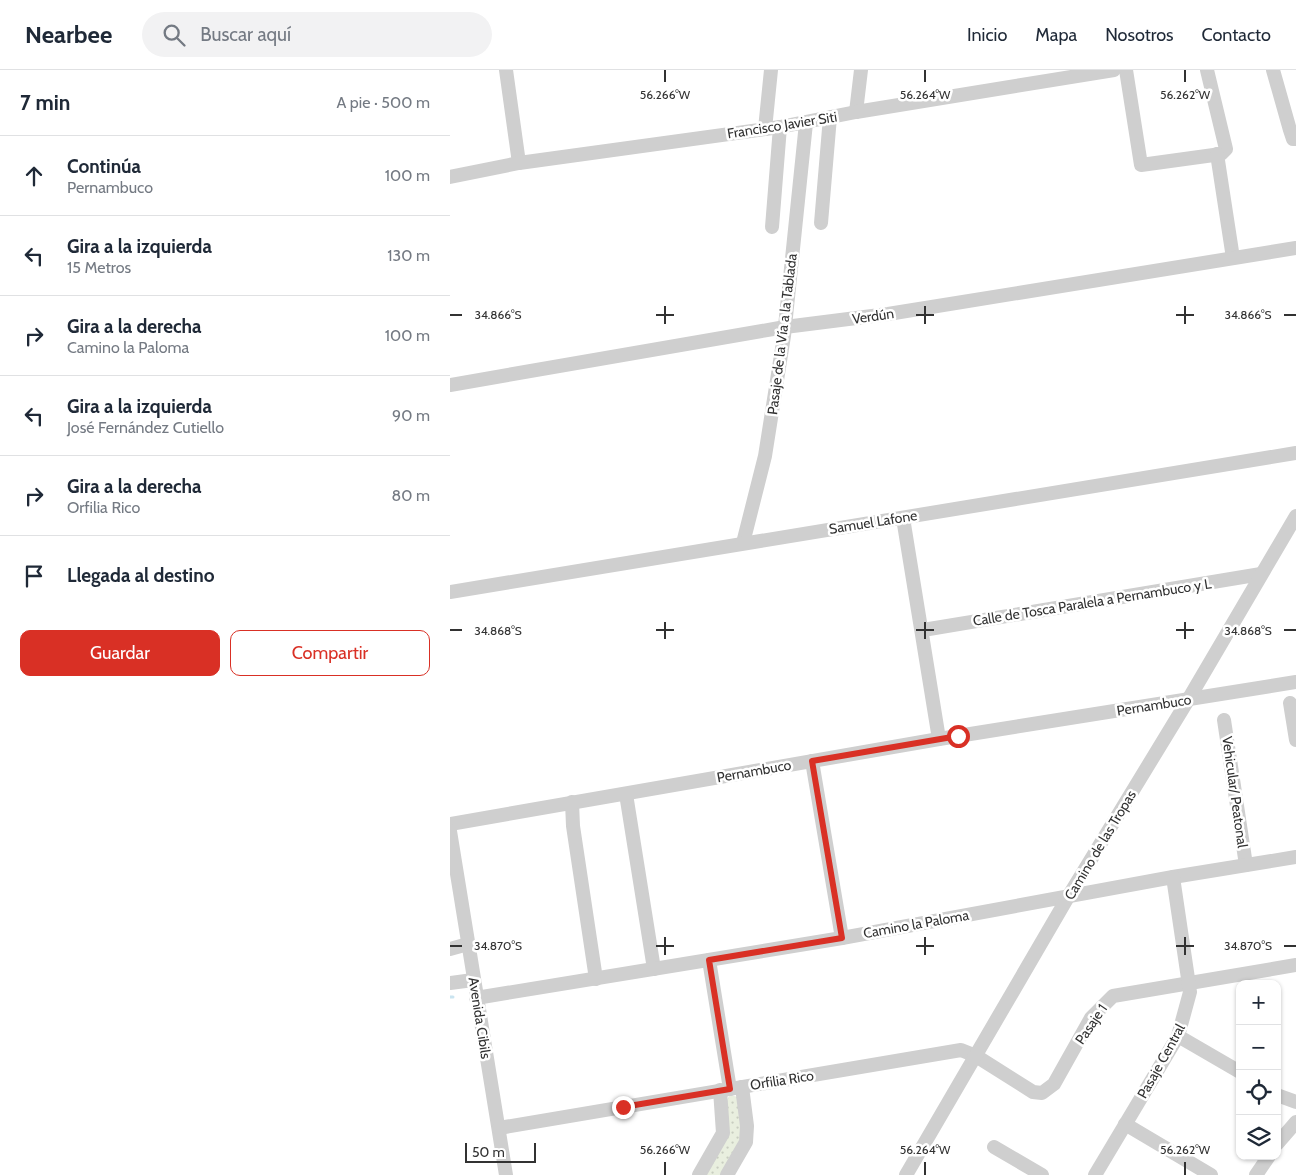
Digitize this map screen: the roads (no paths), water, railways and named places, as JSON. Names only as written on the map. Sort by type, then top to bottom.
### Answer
[{"type":"street","points":[[506,70],[519,163]]},
{"type":"street","points":[[765,129],[771,70]]},
{"type":"street","points":[[856,112],[861,70]]},
{"type":"street","name":"Francisco Javier Siti","points":[[450,177],[519,163],[780,127],[856,112],[1110,70]]},
{"type":"street","points":[[1126,70],[1141,165],[1222,152]]},
{"type":"street","points":[[1207,70],[1222,152],[1233,258]]},
{"type":"street","points":[[1273,70],[1290,130],[1293,139],[1296,139]]},
{"type":"street","points":[[821,222],[830,118]]},
{"type":"street","name":"Pasaje de la Vía a la Tablada","points":[[743,543],[765,456],[785,328],[806,122]]},
{"type":"street","points":[[772,227],[780,127]]},
{"type":"street","name":"Verdún","points":[[450,385],[785,328],[888,314],[1296,248]]},
{"type":"street","name":"Samuel Lafone","points":[[450,592],[1296,453]]},
{"type":"street","name":"Camino de las Tropas","points":[[906,1175],[1068,897],[1188,700],[1296,516]]},
{"type":"street","points":[[903,518],[923,630],[939,739]]},
{"type":"street","name":"Calle de Tosca Paralela a Pernambuco y L","points":[[923,630],[1262,574]]},
{"type":"street","name":"Pernambuco","points":[[450,824],[939,739],[1296,682]]},
{"type":"street","points":[[1290,704],[1296,740]]},
{"type":"street","name":"Vehicular/ Peatonal","points":[[1224,720],[1246,865]]},
{"type":"street","points":[[812,761],[842,938]]},
{"type":"street","points":[[626,794],[654,969]]},
{"type":"street","points":[[572,802],[573,826],[596,978]]},
{"type":"street","name":"Avenida Cibils","points":[[450,837],[506,1175]]},
{"type":"street","name":"Camino la Paloma","points":[[476,998],[842,938],[1173,877],[1296,858]]},
{"type":"street","name":"Pasaje Central","points":[[1095,1175],[1178,1036],[1188,1002],[1189,982],[1173,877]]},
{"type":"street","points":[[450,949],[468,944]]},
{"type":"street","points":[[709,960],[731,1089],[747,1126],[746,1142],[727,1175]]},
{"type":"street","name":"Pasaje 1","points":[[976,1056],[1033,1092],[1042,1093],[1054,1084],[1091,1018],[1112,996],[1296,965]]},
{"type":"street","points":[[450,983],[474,980]]},
{"type":"street","points":[[1178,1036],[1237,1070]]},
{"type":"street","name":"Orfilia Rico","points":[[499,1128],[961,1050],[976,1056]]},
{"type":"street","points":[[699,1175],[717,1147],[723,1133],[731,1089]]},
{"type":"street","points":[[1281,1096],[1296,1102]]},
{"type":"street","points":[[1281,1139],[1296,1122]]},
{"type":"street","points":[[1125,1124],[1211,1175]]},
{"type":"street","points":[[994,1147],[1042,1175]]},
{"type":"street","points":[[1256,1175],[1266,1160]]}]
